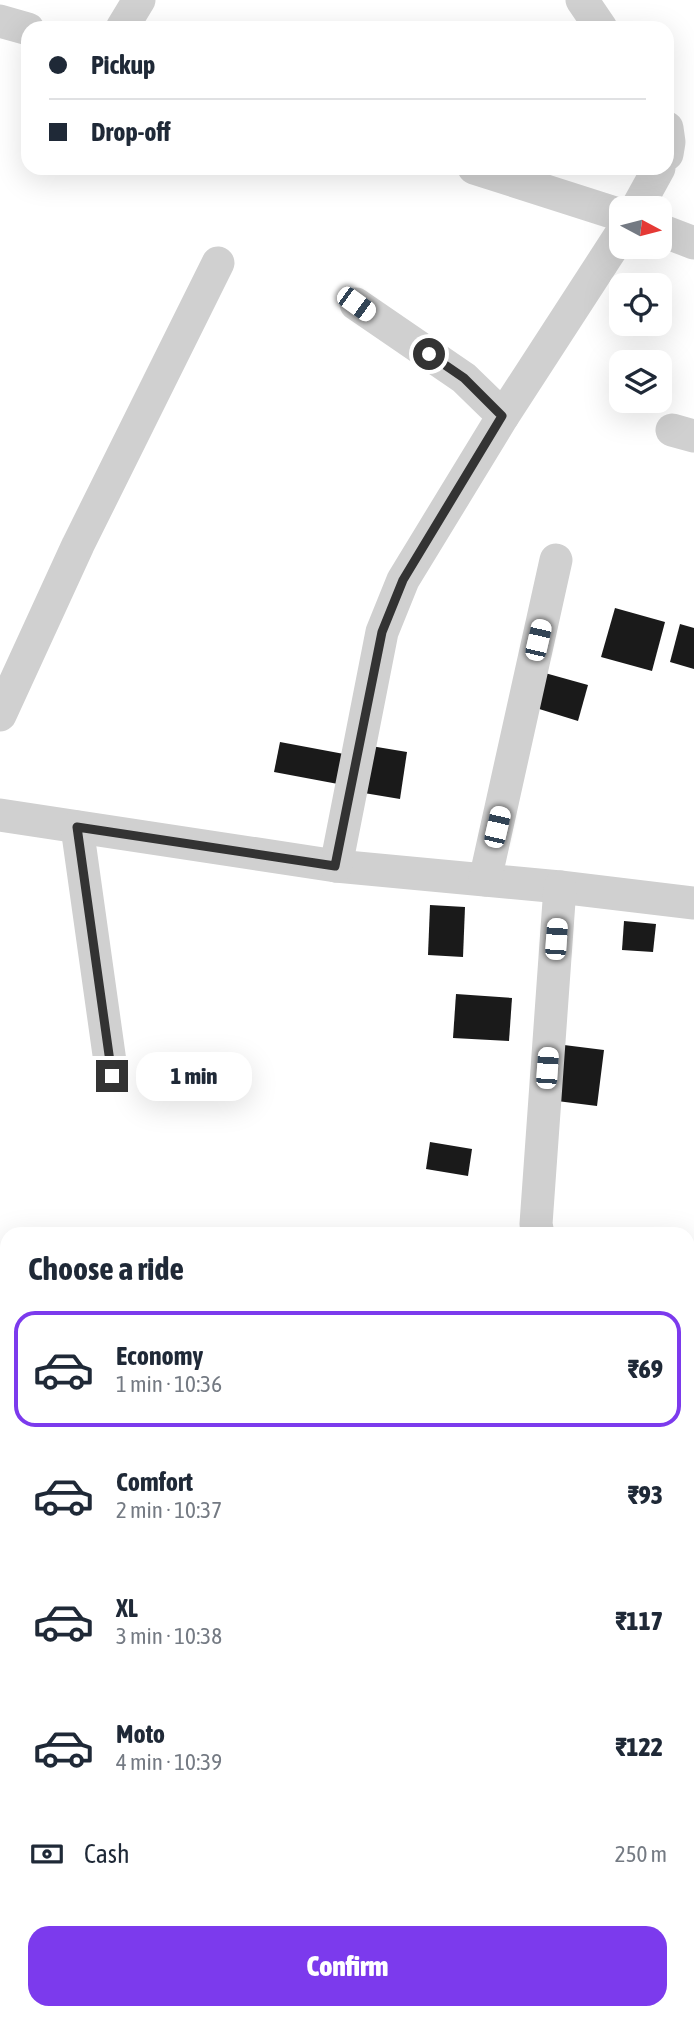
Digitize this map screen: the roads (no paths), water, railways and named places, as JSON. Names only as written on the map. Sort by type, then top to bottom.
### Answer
[{"type":"street","points":[[126,21],[139,0]]},
{"type":"street","points":[[582,0],[596,21]]},
{"type":"street","points":[[0,21],[21,27]]},
{"type":"street","points":[[496,175],[609,211]]},
{"type":"street","points":[[644,196],[655,175]]},
{"type":"street","points":[[672,235],[694,243]]},
{"type":"street","points":[[335,866],[382,632],[403,580],[502,416],[609,252]]},
{"type":"street","points":[[0,715],[78,545],[218,263]]},
{"type":"street","points":[[356,304],[464,378],[502,416]]},
{"type":"street","points":[[485,880],[556,560]]},
{"type":"street","points":[[0,815],[335,866],[560,887],[694,903]]},
{"type":"street","points":[[77,827],[112,1076]]},
{"type":"street","points":[[537,1227],[560,887]]}]
